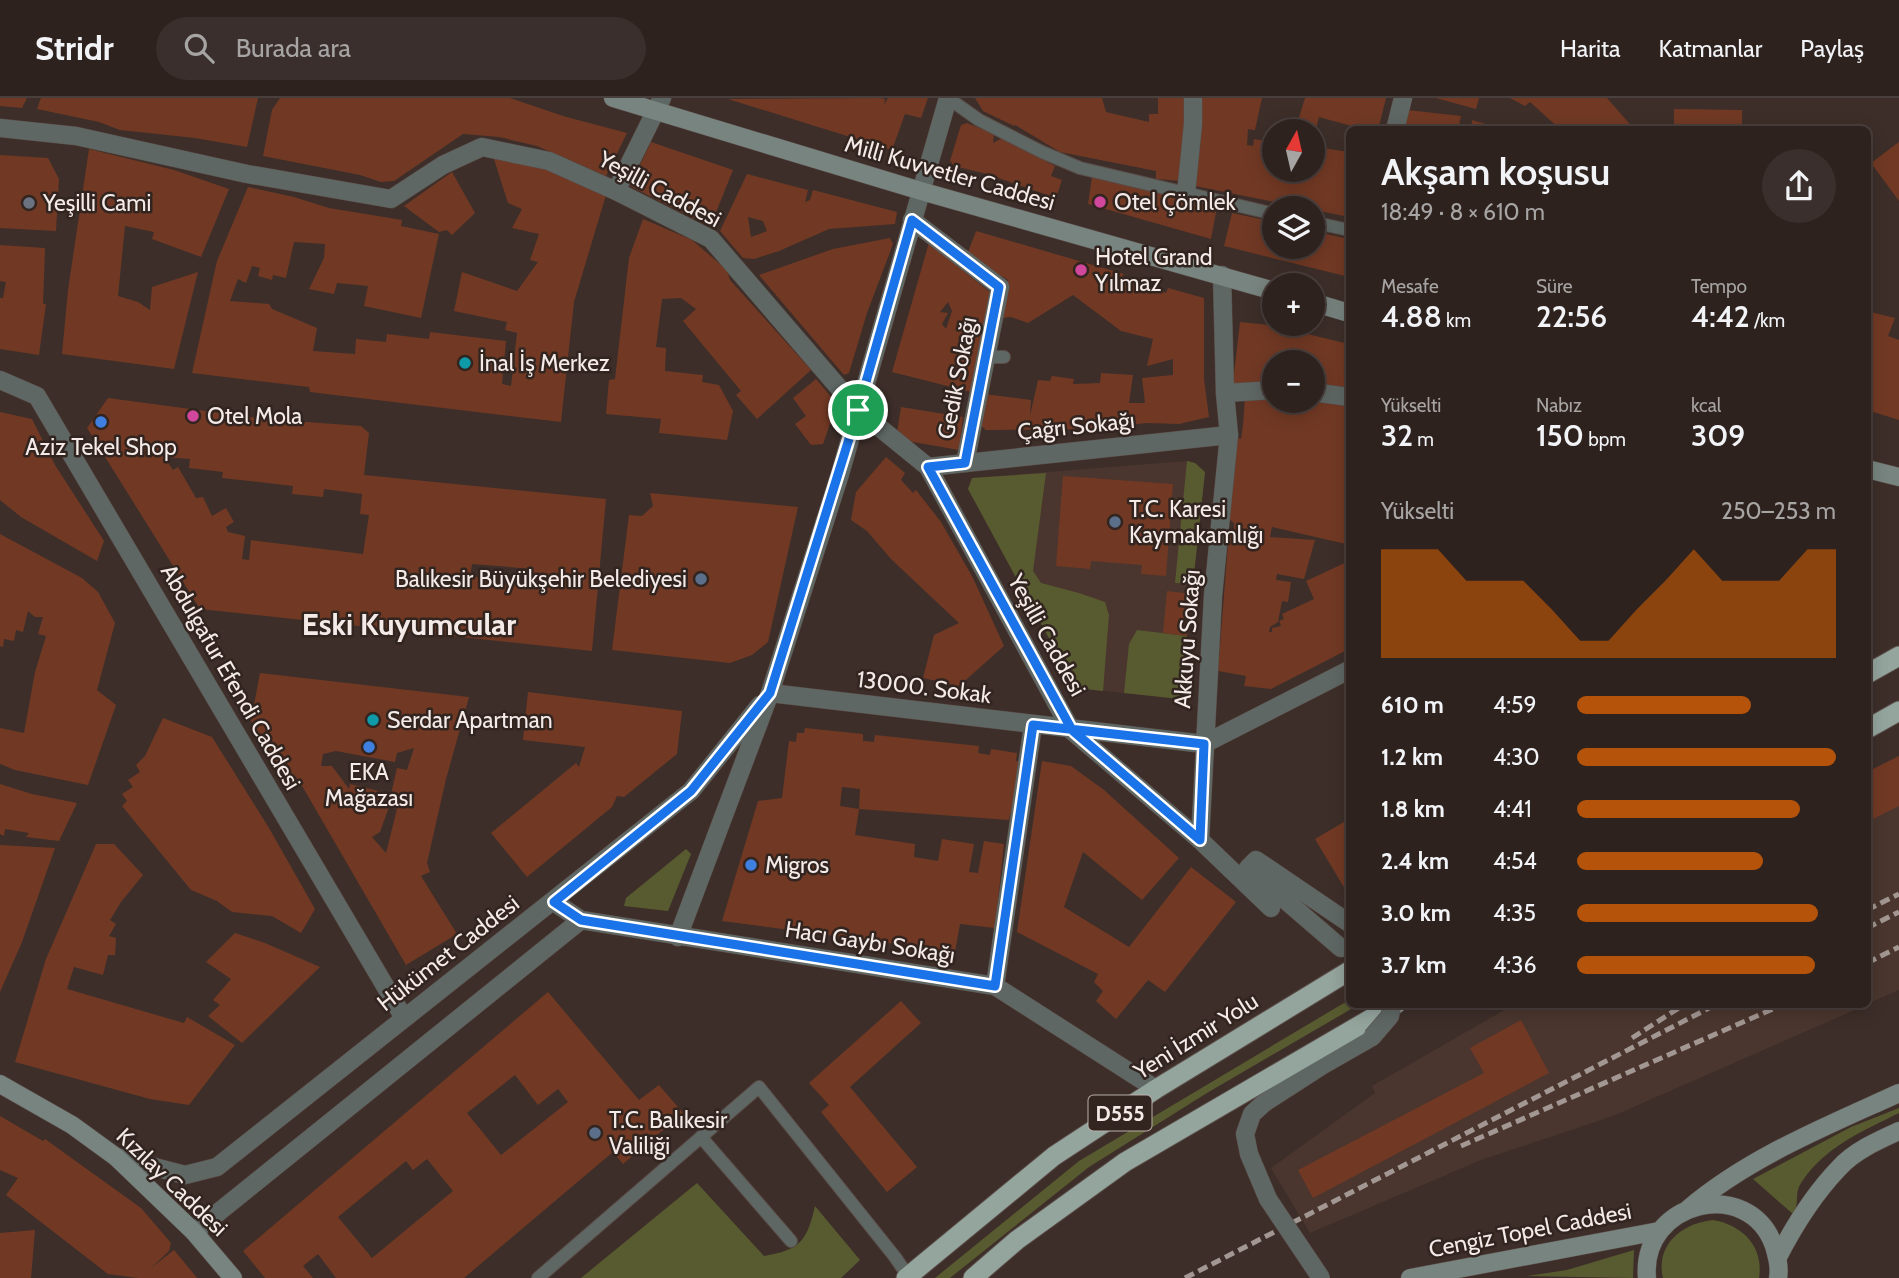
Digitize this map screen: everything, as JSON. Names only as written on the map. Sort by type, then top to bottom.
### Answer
[{"type":"highway","points":[[1871,672],[1899,656]]},
{"type":"highway","points":[[1871,727],[1899,711]]},
{"type":"highway","name":"Yeni İzmir Yolu","points":[[907,1277],[1054,1156],[1156,1089],[1346,973]]},
{"type":"highway","name":"D555","points":[[973,1278],[1017,1240],[1125,1162],[1387,1008]]},
{"type":"main road","name":"Milli Kuvvetler Caddesi","points":[[613,98],[658,104],[920,191],[1262,287]]},
{"type":"main road","points":[[1325,306],[1346,312]]},
{"type":"main road","points":[[1871,469],[1899,477]]},
{"type":"main road","name":"Kızılay Caddesi","points":[[0,1084],[72,1125],[116,1157],[194,1232],[228,1275]]},
{"type":"main road","name":"Cengiz Topel Caddesi","points":[[1647,1278],[1649,1248],[1659,1231],[1713,1187],[1760,1160],[1899,1093]]},
{"type":"main road","points":[[1778,1257],[1794,1226],[1840,1166],[1873,1143],[1899,1131]]},
{"type":"main road","points":[[1688,1209],[1707,1204],[1745,1212],[1760,1224],[1771,1239],[1778,1257],[1778,1278]]},
{"type":"main road","name":"Cengiz Topel Caddesi","points":[[1410,1278],[1659,1231]]},
{"type":"street","points":[[678,937],[770,693],[839,474],[948,98]]},
{"type":"street","points":[[1186,194],[1194,124],[1193,98]]},
{"type":"street","points":[[1396,126],[1403,98]]},
{"type":"street","points":[[616,191],[658,104]]},
{"type":"street","name":"Yeşilli Caddesi","points":[[0,128],[76,136],[247,174],[391,199],[443,165],[482,147],[550,161],[711,239],[858,410],[928,467],[1072,730]]},
{"type":"street","name":"Gedik Sokağı","points":[[912,220],[999,287],[995,357],[965,463]]},
{"type":"street","name":"Akkuyu Sokağı","points":[[1200,840],[1213,596],[1229,435],[1225,393],[1222,275]]},
{"type":"street","name":"Abdulgafur Efendi Caddesi","points":[[0,380],[37,396],[404,1018]]},
{"type":"street","points":[[1225,393],[1262,391]]},
{"type":"street","points":[[1325,394],[1346,397]]},
{"type":"street","name":"Çağrı Sokağı","points":[[928,467],[1229,435]]},
{"type":"street","points":[[1204,744],[1346,672]]},
{"type":"street","name":"Hükümet Caddesi","points":[[116,1157],[185,1175],[217,1167],[691,791],[770,693]]},
{"type":"street","name":"13000. Sokak","points":[[770,693],[1204,744]]},
{"type":"street","points":[[995,986],[1033,725]]},
{"type":"street","points":[[1072,730],[1200,840],[1271,908]]},
{"type":"street","points":[[1341,948],[1248,868],[1256,860],[1346,920]]},
{"type":"street","name":"Hacı Gaybı Sokağı","points":[[554,902],[581,920],[995,986],[1156,1089]]},
{"type":"street","points":[[194,1232],[581,920]]},
{"type":"street","points":[[1321,1278],[1268,1199],[1249,1154],[1245,1134],[1252,1114],[1264,1103],[1372,1037],[1390,1016],[1393,1008]]},
{"type":"lane","points":[[948,98],[979,120],[1080,168],[1262,211]]},
{"type":"lane","points":[[1325,225],[1346,229]]},
{"type":"lane","points":[[538,1278],[759,1087],[907,1277]]},
{"type":"lane","points":[[701,1137],[791,1241]]},
{"type":"shaded area","points":[[1187,461],[1195,463],[1205,472],[1180,699],[1076,688],[968,489],[972,478]]},
{"type":"shaded area","points":[[1899,790],[1899,990],[1871,1002],[1871,806]]},
{"type":"shaded area","points":[[1508,1008],[1859,1008],[1613,1116],[1481,1160],[1310,1233],[1271,1168],[1375,1093],[1372,1086]]},
{"type":"green space","points":[[1187,461],[1195,463],[1205,472],[1193,584],[1175,583]]},
{"type":"green space","points":[[1046,473],[1033,571],[1041,583],[1105,602],[1109,615],[1103,691],[1076,688],[968,489],[972,478]]},
{"type":"green space","points":[[1137,630],[1187,636],[1180,699],[1124,693],[1129,644]]},
{"type":"green space","points":[[686,849],[691,854],[668,911],[624,906],[626,898]]},
{"type":"green space","points":[[1346,1002],[1346,1008],[1353,1008],[1207,1093],[1089,1167],[950,1278],[935,1278],[1079,1161]]},
{"type":"green space","points":[[1899,1108],[1899,1113],[1845,1141],[1810,1170],[1799,1187],[1793,1214],[1753,1179],[1851,1127]]},
{"type":"green space","points":[[697,1183],[764,1256],[786,1251],[800,1242],[809,1228],[815,1206],[860,1260],[841,1278],[581,1278]]},
{"type":"green space","points":[[1713,1220],[1733,1227],[1749,1239],[1758,1256],[1759,1278],[1663,1278],[1663,1255],[1667,1245],[1691,1226]]},
{"type":"green space","points":[[1634,1250],[1633,1278],[1527,1276],[1567,1270]]},
{"type":"building","points":[[0,98],[27,98],[22,108],[0,106]]},
{"type":"building","points":[[41,98],[258,98],[247,147],[120,130],[99,122],[37,109]]},
{"type":"building","points":[[280,98],[510,98],[627,133],[606,176],[537,146],[499,137],[463,134],[394,181],[381,182],[360,175],[263,156],[272,110]]},
{"type":"building","points":[[888,98],[928,98],[921,118],[905,114],[892,150],[728,99],[885,99],[884,105]]},
{"type":"building","points":[[975,98],[1102,98],[1106,112],[1149,122],[1149,114],[1158,114],[1158,98],[1188,98],[1181,181],[1156,179],[1156,171],[1060,152],[1015,125],[983,111]]},
{"type":"building","points":[[1198,98],[1262,98],[1255,130],[1248,129],[1247,145],[1253,146],[1254,139],[1262,140],[1262,182],[1325,182],[1325,148],[1346,152],[1346,216],[1325,212],[1325,196],[1262,196],[1262,199],[1195,186],[1202,123]]},
{"type":"building","points":[[1305,98],[1386,98],[1379,126],[1352,126],[1319,117],[1299,119]]},
{"type":"building","points":[[1436,98],[1479,98],[1476,109]]},
{"type":"building","points":[[1510,98],[1607,98],[1632,126],[1557,126],[1530,102],[1525,106]]},
{"type":"building","points":[[1674,109],[1742,110],[1742,126],[1674,126]]},
{"type":"building","points":[[1407,110],[1461,116],[1459,126],[1404,126]]},
{"type":"building","points":[[1472,120],[1493,126],[1471,126]]},
{"type":"building","points":[[967,123],[994,134],[993,143],[1002,138],[1055,166],[1051,176],[1062,180],[1056,198],[987,174],[954,166],[950,161],[961,125]]},
{"type":"building","points":[[651,142],[733,170],[710,227],[630,186]]},
{"type":"building","points":[[1899,142],[1899,201],[1871,163]]},
{"type":"building","points":[[89,149],[174,170],[229,189],[201,257],[152,239],[154,232],[125,226],[118,296],[138,302],[150,310],[152,287],[198,272],[174,369],[62,354],[68,290]]},
{"type":"building","name":"Yeşilli Cami","points":[[0,155],[48,158],[59,179],[56,231],[0,228]]},
{"type":"building","points":[[493,156],[545,167],[606,195],[574,302],[561,422],[310,392],[309,387],[192,373],[217,261],[248,187],[329,208],[402,220],[401,226],[439,234],[421,318],[364,306],[368,286],[337,283],[334,294],[309,289],[324,258],[325,244],[294,242],[286,278],[273,275],[272,280],[258,276],[260,268],[252,266],[246,283],[238,279],[230,301],[269,304],[272,309],[317,328],[313,351],[355,354],[356,339],[386,342],[387,334],[429,339],[430,332],[506,341],[502,384],[511,386],[517,333],[505,330],[507,322],[454,311],[462,272],[517,291],[538,262],[530,260],[539,234],[512,228],[522,209],[508,203]]},
{"type":"building","points":[[452,172],[475,213],[452,235],[447,230],[439,232],[404,206]]},
{"type":"building","points":[[747,174],[808,190],[805,202],[810,200],[813,190],[897,212],[895,224],[829,229],[754,259],[743,258],[720,231]],"holes":[[[748,217],[763,221],[767,231],[751,237]]]},
{"type":"building","points":[[1092,177],[1217,207],[1211,239],[1088,204]]},
{"type":"building","points":[[1232,213],[1262,219],[1262,255],[1224,246]]},
{"type":"building","points":[[643,219],[692,240],[727,270],[730,280],[811,370],[757,419],[736,395],[741,391],[683,321],[696,309],[681,298],[662,299],[656,347],[666,348],[665,371],[703,375],[702,382],[719,385],[733,411],[727,440],[659,433],[661,419],[606,414],[609,380],[615,379],[629,258]]},
{"type":"building","points":[[976,231],[1124,274],[1122,276],[1166,293],[1168,288],[1204,298],[1204,379],[1209,417],[1179,424],[986,430],[980,425],[984,394],[1031,400],[1030,416],[1038,380],[1050,381],[1052,376],[1074,379],[1073,384],[1100,383],[1101,373],[1133,375],[1129,403],[1145,403],[1142,378],[1173,375],[1173,359],[1147,366],[1153,339],[1121,331],[1073,295],[1028,323],[1011,317],[1001,318],[1008,280],[967,255]]},
{"type":"building","points":[[1325,234],[1346,238],[1346,276],[1276,259],[1325,259]]},
{"type":"building","points":[[890,238],[893,244],[867,313],[849,373],[844,375],[759,275],[833,249]]},
{"type":"building","points":[[930,239],[952,262],[991,293],[971,392],[892,372]],"holes":[[[948,302],[952,311],[946,329],[942,324],[948,313],[940,312]]]},
{"type":"building","points":[[0,245],[45,248],[43,304],[46,304],[39,355],[0,349],[0,298],[3,298],[6,282],[0,281]]},
{"type":"building","points":[[1871,312],[1895,318],[1888,336],[1899,340],[1899,420],[1871,411]]},
{"type":"building","points":[[1240,322],[1262,324],[1262,336],[1316,336],[1346,343],[1346,391],[1325,388],[1325,350],[1262,350],[1262,384],[1233,383]]},
{"type":"building","points":[[816,379],[837,404],[823,444],[811,445],[795,424],[806,416],[793,398]]},
{"type":"building","points":[[1245,396],[1262,397],[1262,413],[1325,413],[1325,403],[1346,406],[1346,544],[1272,527],[1270,537],[1315,540],[1304,579],[1277,574],[1276,580],[1291,582],[1288,602],[1282,601],[1278,622],[1270,627],[1269,632],[1272,632],[1272,628],[1281,626],[1279,621],[1284,619],[1282,614],[1314,599],[1306,581],[1346,562],[1346,651],[1271,689],[1244,686],[1246,676],[1218,671],[1229,532],[1234,533],[1234,523],[1229,519],[1237,438],[1241,439]]},
{"type":"building","points":[[108,398],[266,419],[361,426],[369,433],[364,475],[606,499],[592,651],[200,609],[87,428]],"holes":[[[164,457],[190,459],[189,468],[223,472],[222,478],[293,486],[292,494],[323,497],[324,489],[362,494],[360,514],[369,515],[363,554],[251,540],[249,560],[242,559],[245,536],[228,532],[226,527],[234,522],[226,508],[212,516],[203,497],[196,498],[178,467],[173,470]],[[472,564],[533,569],[527,584],[470,576]]]},
{"type":"building","points":[[901,407],[963,417],[959,450],[896,439]]},
{"type":"building","points":[[0,412],[32,419],[55,465],[104,541],[97,561],[21,517],[0,500]]},
{"type":"building","points":[[886,457],[905,473],[901,480],[913,493],[916,490],[941,522],[973,578],[1004,646],[959,686],[923,678],[934,635],[959,623],[891,559],[867,531],[851,520],[856,492]]},
{"type":"building","name":"T.C. Karesi Kaymakamlığı","points":[[1063,476],[1173,484],[1166,576],[1141,574],[1142,565],[1091,561],[1090,569],[1056,566]]},
{"type":"building","name":"Balıkesir Büyükşehir Belediyesi","points":[[650,493],[798,507],[768,642],[752,655],[730,663],[612,650],[629,515],[642,516],[653,506]]},
{"type":"building","points":[[0,534],[82,578],[98,592],[115,623],[97,690],[116,705],[88,785],[15,770],[0,764],[0,728],[24,733],[35,672],[46,636],[38,634],[43,617],[35,617],[28,611],[23,632],[16,630],[14,641],[4,639],[3,647],[0,646]]},
{"type":"building","points":[[1167,591],[1192,594],[1187,636],[1163,633]]},
{"type":"building","points":[[260,673],[469,697],[446,779],[427,863],[430,872],[421,876],[457,934],[406,965],[298,779],[289,772],[284,774],[251,721]],"holes":[[[414,748],[407,770],[397,768],[391,794],[350,784],[349,789],[332,766],[321,766],[323,754],[336,751],[395,762],[397,753]],[[389,807],[397,809],[386,853],[372,837],[380,832]]]},
{"type":"building","points":[[528,692],[682,711],[677,754],[624,797],[617,796],[612,807],[527,877],[491,833],[576,763],[579,767],[585,747],[523,740]]},
{"type":"building","points":[[163,718],[212,737],[269,828],[315,909],[301,933],[272,916],[232,912],[217,901],[191,890],[122,806],[127,801],[122,794],[133,787],[128,780],[140,772],[136,765],[145,756]]},
{"type":"building","points":[[805,728],[863,734],[863,741],[874,742],[875,735],[979,746],[978,753],[990,755],[991,749],[1017,753],[1016,761],[1023,762],[1015,815],[1010,814],[1009,820],[859,809],[855,835],[915,844],[914,857],[938,861],[942,839],[974,844],[969,872],[978,873],[984,841],[1004,844],[995,928],[960,924],[955,952],[722,921],[758,801],[782,798],[789,741],[796,742],[797,733],[804,733]],"holes":[[[842,787],[860,789],[859,809],[840,806]]]},
{"type":"building","points":[[1899,756],[1899,806],[1871,820],[1871,770]]},
{"type":"building","points":[[1042,761],[1071,766],[1104,790],[1179,858],[1142,900],[1083,852],[1064,907],[1129,947],[1191,867],[1236,902],[1165,992],[1148,980],[1116,1019],[1096,1001],[1103,991],[1094,982],[1098,974],[1017,932]]},
{"type":"building","points":[[0,784],[77,803],[59,841],[26,837],[29,833],[5,829],[4,836],[0,834]]},
{"type":"building","points":[[1346,821],[1346,888],[1345,889],[1315,839]]},
{"type":"building","points":[[96,844],[114,844],[143,875],[110,920],[116,924],[109,936],[116,938],[115,955],[108,955],[103,975],[74,967],[67,989],[184,1023],[187,1017],[235,1045],[189,1105],[150,1099],[15,1062],[46,959]]},
{"type":"building","points":[[0,845],[55,848],[22,942],[0,992]]},
{"type":"building","points":[[235,933],[320,967],[242,1043],[208,1016],[220,1005],[213,1000],[231,979],[206,962]]},
{"type":"building","name":"T.C. Balıkesir Valiliği","points":[[548,992],[639,1100],[659,1085],[683,1113],[623,1164],[613,1152],[464,1278],[336,1278],[318,1254],[303,1266],[313,1278],[265,1278],[243,1251]],"holes":[[[515,1075],[538,1105],[558,1089],[568,1102],[501,1155],[467,1113]],[[427,1159],[453,1191],[372,1258],[338,1217],[406,1161],[413,1170]]]},
{"type":"building","points":[[901,1001],[921,1023],[850,1087],[917,1167],[887,1192],[821,1112],[829,1105],[809,1083]]},
{"type":"building","points":[[1521,1020],[1549,1073],[1313,1198],[1298,1170],[1484,1073],[1470,1048]]},
{"type":"building","points":[[0,1116],[43,1141],[45,1139],[141,1208],[171,1243],[169,1251],[151,1268],[174,1250],[197,1278],[138,1278],[108,1274],[6,1195],[18,1178],[0,1170]]},
{"type":"building","points":[[35,1230],[31,1278],[0,1278],[0,1233]]},
{"type":"railway","points":[[1871,908],[1899,894]]},
{"type":"railway","points":[[1871,926],[1899,912]]},
{"type":"railway","points":[[1871,961],[1899,947]]},
{"type":"railway","points":[[1632,1038],[1679,1008]]},
{"type":"railway","points":[[1185,1278],[1709,1008]]},
{"type":"railway","points":[[1461,1146],[1775,1008]]},
{"type":"place","name":"Otel Çömlek","points":[[1100,202]]},
{"type":"place","name":"Yeşilli Cami","points":[[29,203]]},
{"type":"place","name":"Hotel Grand Yılmaz","points":[[1081,270]]},
{"type":"place","name":"İnal İş Merkez","points":[[465,363]]},
{"type":"place","name":"Otel Mola","points":[[193,416]]},
{"type":"place","name":"Aziz Tekel Shop","points":[[101,422]]},
{"type":"place","name":"T.C. Karesi Kaymakamlığı","points":[[1115,522]]},
{"type":"place","name":"Balıkesir Büyükşehir Belediyesi","points":[[701,579]]},
{"type":"place","name":"Serdar Apartman","points":[[373,720]]},
{"type":"place","name":"EKA Mağazası","points":[[369,747]]},
{"type":"place","name":"Migros","points":[[751,865]]},
{"type":"place","name":"T.C. Balıkesir Valiliği","points":[[595,1133]]},
{"type":"district","name":"Eski Kuyumcular","points":[[409,624]]},
{"type":"route","points":[[858,410],[770,693],[691,791],[554,902],[581,920],[995,986],[1033,725],[1072,730],[1204,744],[1200,840],[1072,730],[928,467],[965,463],[999,287],[912,220],[858,410]]}]
